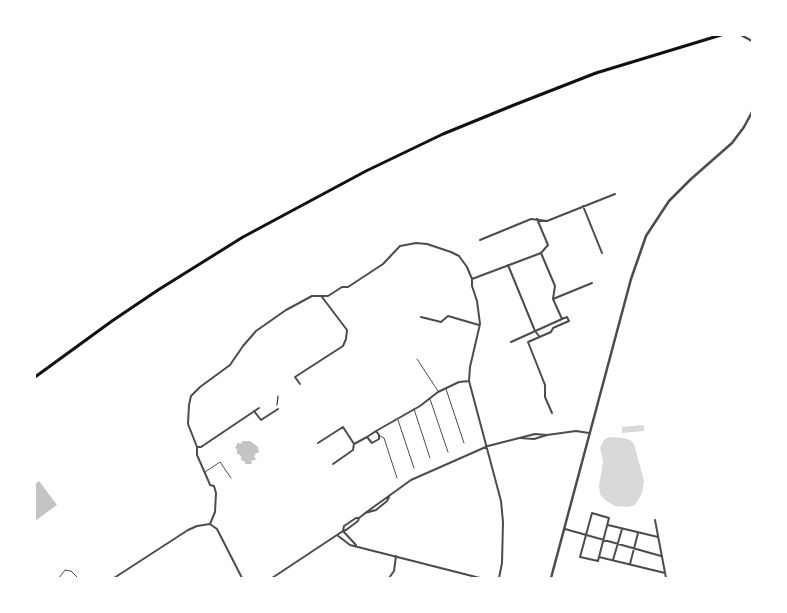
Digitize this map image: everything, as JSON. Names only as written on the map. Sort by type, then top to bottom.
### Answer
[{"type":"main road","points":[[35,377],[158,290],[243,237],[366,171],[443,134],[596,73],[721,35]]},
{"type":"street","points":[[740,35],[752,41]]},
{"type":"street","points":[[551,578],[630,278],[646,236],[669,201],[732,143],[752,112]]},
{"type":"street","points":[[480,240],[531,219],[547,221],[615,194]]},
{"type":"street","points":[[583,206],[602,253]]},
{"type":"street","points":[[472,279],[541,253],[548,246],[537,219]]},
{"type":"street","points":[[210,524],[214,512],[216,493],[197,455],[197,447],[188,418],[191,396],[230,365],[256,331],[286,310],[312,296],[328,296],[342,287],[348,287],[383,264],[400,246],[427,244],[451,252],[464,262],[472,279],[477,302],[480,325],[470,367],[470,381],[497,484],[503,522],[502,563],[499,578]]},
{"type":"street","points":[[541,253],[555,286],[553,298],[562,319]]},
{"type":"street","points":[[508,265],[539,337]]},
{"type":"street","points":[[553,298],[592,283]]},
{"type":"street","points":[[300,384],[295,377],[343,346],[346,339],[347,330],[322,297]]},
{"type":"street","points":[[422,317],[441,322],[448,316],[480,325]]},
{"type":"street","points":[[511,342],[567,317],[569,321],[528,342]]},
{"type":"street","points":[[525,336],[545,385],[545,397],[552,413]]},
{"type":"street","points":[[354,444],[438,392],[459,382],[470,381]]},
{"type":"street","points":[[197,447],[259,408]]},
{"type":"street","points":[[254,411],[261,420],[279,408]]},
{"type":"street","points":[[318,443],[342,427],[354,444],[353,450],[333,464]]},
{"type":"street","points":[[367,437],[372,443],[379,439],[376,431]]},
{"type":"street","points":[[272,578],[343,530],[346,530],[366,513],[376,510],[411,480],[488,446],[535,434],[547,435],[576,431],[589,433]]},
{"type":"street","points":[[520,438],[534,440],[547,435]]},
{"type":"street","points":[[592,513],[609,518],[608,525],[598,561],[580,557],[592,513]]},
{"type":"street","points":[[655,520],[666,578]]},
{"type":"street","points":[[114,578],[188,530],[210,524],[217,529],[242,578]]},
{"type":"street","points":[[608,525],[658,537]]},
{"type":"street","points":[[565,529],[661,556]]},
{"type":"street","points":[[613,560],[622,529]]},
{"type":"street","points":[[343,530],[358,547]]},
{"type":"street","points":[[630,564],[638,533]]},
{"type":"street","points":[[337,534],[350,545],[480,578]]},
{"type":"street","points":[[389,578],[394,571],[396,556]]},
{"type":"street","points":[[599,557],[665,573]]},
{"type":"street","points":[[466,578],[467,574]]},
{"type":"lane","points":[[417,359],[438,392]]},
{"type":"lane","points":[[446,388],[464,443]]},
{"type":"lane","points":[[429,398],[448,452]]},
{"type":"lane","points":[[413,409],[430,458]]},
{"type":"lane","points":[[397,419],[414,468]]},
{"type":"lane","points":[[379,435],[384,438],[397,478]]},
{"type":"lane","points":[[205,473],[220,462],[231,478]]},
{"type":"lane","points":[[59,578],[66,570],[71,571],[78,578]]},
{"type":"path","points":[[278,396],[276,403],[279,408]]},
{"type":"shaded area","points":[[644,425],[644,431],[622,433],[622,427]]},
{"type":"shaded area","points":[[609,437],[624,438],[634,444],[644,481],[642,493],[635,505],[628,507],[615,506],[605,500],[600,494],[599,486],[603,461],[600,448],[604,440]]},
{"type":"building","points":[[243,441],[250,441],[258,447],[259,453],[256,453],[254,457],[257,459],[251,461],[252,464],[245,464],[240,459],[242,458],[239,454],[237,454],[237,449],[235,448],[238,442],[240,444]]},
{"type":"building","points":[[39,481],[57,505],[35,521],[35,484]]}]
